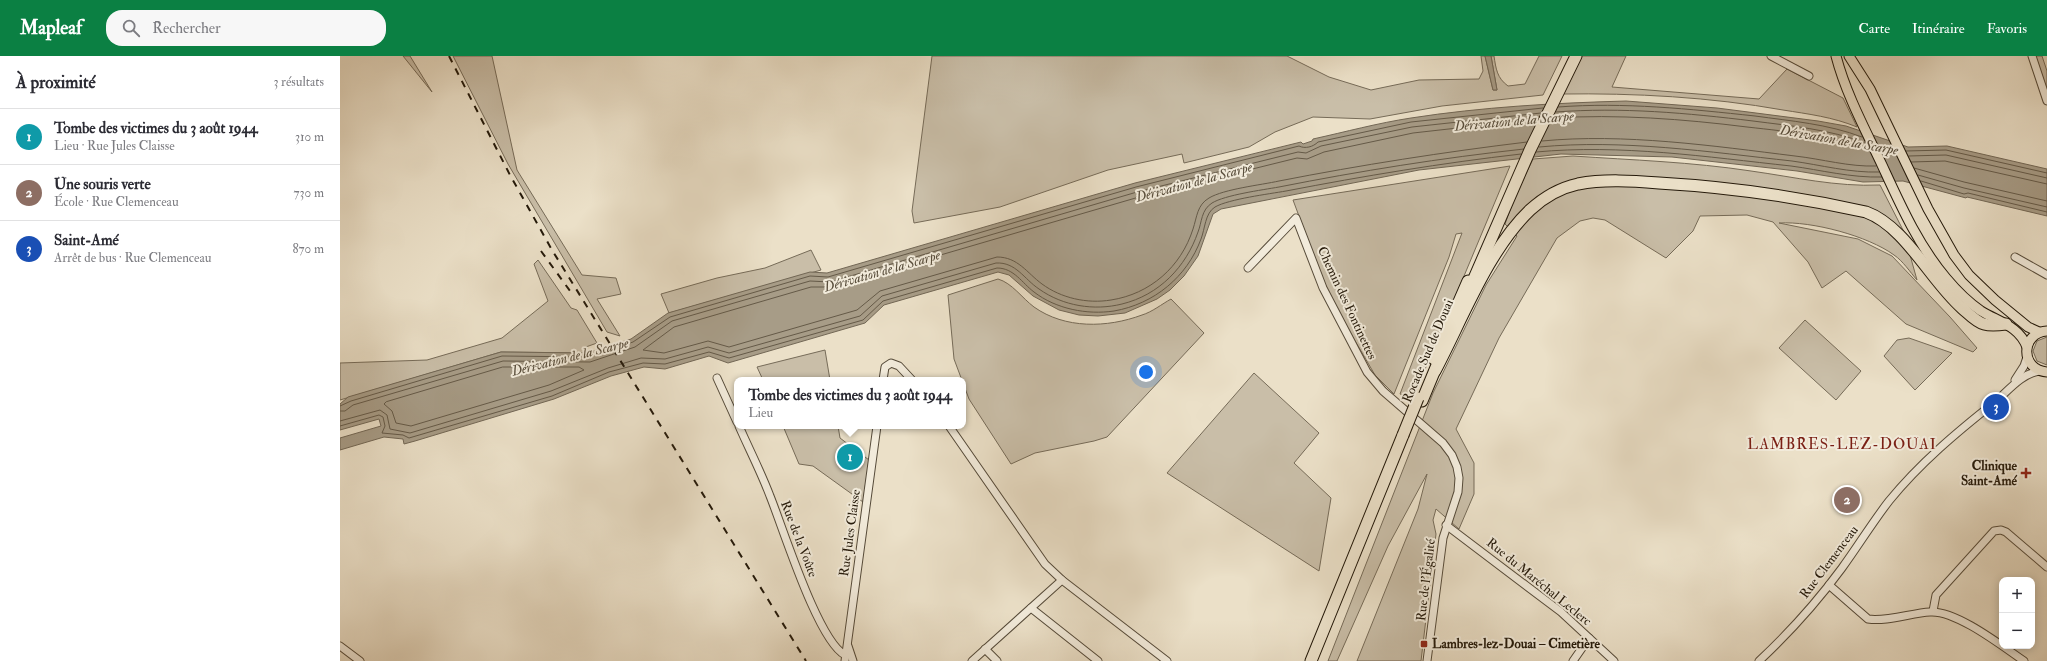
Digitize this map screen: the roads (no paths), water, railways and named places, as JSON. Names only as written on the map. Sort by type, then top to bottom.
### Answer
[{"type":"highway","name":"Rocade Sud de Douai","points":[[1311,661],[1518,169],[1555,90],[1569,56]]},
{"type":"highway","name":"Rocade Sud de Douai","points":[[1555,90],[1576,56]]},
{"type":"highway","name":"Rocade Sud de Douai","points":[[1420,399],[1435,371],[1518,169]]},
{"type":"highway","points":[[1435,371],[1494,258],[1517,224],[1534,206],[1550,195],[1571,186],[1591,182],[1652,183],[1720,188],[1866,212],[1882,219],[1896,231],[1952,298],[1974,318],[1987,325],[2006,324]]},
{"type":"highway","name":"Rocade Sud de Douai","points":[[1317,661],[1405,436]]},
{"type":"main road","points":[[1836,56],[1845,85],[1858,115],[1897,197],[1925,250],[1947,280],[1974,306],[2020,333],[2031,365],[2043,372]]},
{"type":"main road","points":[[1849,56],[1870,89],[1941,235],[1964,269],[1977,283],[2028,328],[2045,331]]},
{"type":"main road","points":[[2026,347],[2031,338],[2045,331]]},
{"type":"street","points":[[1771,56],[1809,76]]},
{"type":"street","points":[[2032,56],[2047,101]]},
{"type":"street","name":"Chemin des Fontinettes","points":[[1248,268],[1296,218],[1326,293],[1367,372],[1383,391],[1438,438],[1452,455],[1458,473],[1459,486],[1446,525]]},
{"type":"street","points":[[2015,257],[2047,275]]},
{"type":"street","name":"Rue Clemenceau","points":[[2004,394],[2023,369],[2027,357]]},
{"type":"street","points":[[884,377],[886,365],[894,364],[902,368],[910,377]]},
{"type":"street","name":"Rue Clemenceau","points":[[1759,661],[1802,618],[1829,585],[1896,492],[1945,442],[2026,374],[2043,372]]},
{"type":"street","points":[[717,378],[734,415]]},
{"type":"street","name":"Rue de la Voûte","points":[[740,429],[770,496],[812,605],[836,648],[845,658]]},
{"type":"street","name":"Rue Jules Claisse","points":[[845,658],[877,429]]},
{"type":"street","points":[[951,429],[1035,551],[1062,580],[1168,661]]},
{"type":"street","name":"Rue du Maréchal Leclerc","points":[[1446,525],[1553,606],[1614,661]]},
{"type":"street","name":"Rue de l'Égalité","points":[[1427,661],[1442,538],[1446,525]]},
{"type":"street","points":[[1932,612],[1933,602],[1936,595],[1994,531],[2001,530],[2006,532],[2047,567]]},
{"type":"street","points":[[972,661],[1062,580]]},
{"type":"street","points":[[1829,585],[1870,620],[1932,612],[1944,613],[1959,619],[2024,661]]},
{"type":"street","points":[[1031,608],[1098,661]]},
{"type":"street","points":[[1573,661],[1589,638]]},
{"type":"street","name":"Rue Jules Claisse","points":[[848,644],[853,661]]},
{"type":"street","points":[[340,646],[360,661]]},
{"type":"street","points":[[985,649],[997,661]]},
{"type":"water","points":[[1485,56],[1491,56],[1497,90],[1493,90]]},
{"type":"water","name":"Dérivation de la Scarpe","points":[[1626,101],[1717,108],[1818,121],[1846,126],[1908,147],[1947,146],[2047,169],[2047,216],[1966,198],[1903,181],[1863,182],[1797,171],[1672,157],[1561,154],[1419,170],[1221,209],[1213,214],[1198,256],[1184,276],[1170,290],[1157,299],[1125,313],[1098,316],[1079,315],[1059,310],[1033,296],[1009,275],[998,272],[884,305],[865,323],[728,363],[709,356],[665,369],[644,367],[611,376],[554,399],[415,441],[404,444],[403,439],[384,437],[340,450],[340,438],[381,426],[379,419],[340,430],[340,404],[348,397],[501,352],[587,353],[631,339],[668,313],[810,272],[827,273],[1135,183],[1301,142],[1303,144],[1312,141],[1313,139],[1374,125],[1438,114],[1491,108]]},
{"type":"railway","points":[[449,56],[510,175],[552,250],[806,661]]},
{"type":"railway","points":[[541,251],[573,295]]},
{"type":"place","name":"Saint-Amé","points":[[1996,407]]},
{"type":"place","name":"Tombe des victimes du 3 août 1944","points":[[850,457]]},
{"type":"place","name":"Clinique Saint-Amé","points":[[2026,473]]},
{"type":"place","name":"Une souris verte","points":[[1847,500]]},
{"type":"place","name":"Lambres-lez-Douai – Cimetière","points":[[1424,644]]},
{"type":"district","name":"LAMBRES-LEZ-DOUAI","points":[[1842,444]]}]
